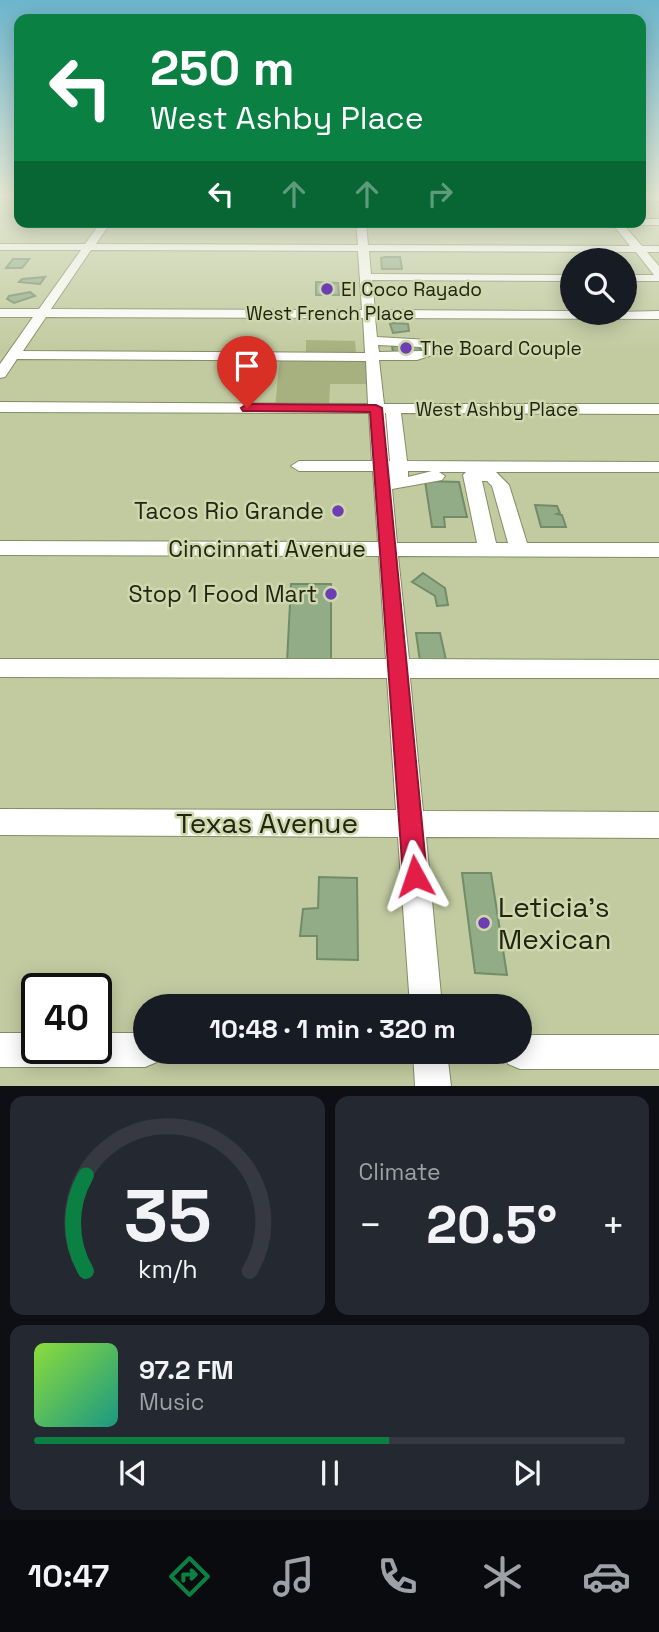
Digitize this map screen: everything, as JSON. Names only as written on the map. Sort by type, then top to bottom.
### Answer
[{"type":"street","points":[[61,248],[659,249]]},
{"type":"street","points":[[0,374],[89,248]]},
{"type":"street","points":[[363,248],[371,351],[388,412],[388,549],[425,994]]},
{"type":"street","points":[[639,249],[659,272]]},
{"type":"street","points":[[365,277],[560,278]]},
{"type":"street","points":[[637,278],[659,278]]},
{"type":"street","name":"West French Place","points":[[0,313],[659,314]]},
{"type":"street","points":[[13,355],[371,351]]},
{"type":"street","points":[[0,407],[388,412]]},
{"type":"street","name":"West Ashby Place","points":[[388,412],[414,418],[414,409],[659,409]]},
{"type":"street","points":[[299,466],[390,476],[492,476],[500,485],[520,550]]},
{"type":"street","points":[[390,476],[659,467]]},
{"type":"street","points":[[472,475],[488,549]]},
{"type":"street","name":"Cincinnati Avenue","points":[[0,548],[659,550]]},
{"type":"street","points":[[0,668],[659,669]]},
{"type":"street","name":"Texas Avenue","points":[[0,822],[659,825]]},
{"type":"street","points":[[0,1050],[133,1050]]},
{"type":"street","points":[[532,1052],[659,1052]]},
{"type":"street","points":[[431,1064],[432,1086]]},
{"type":"green space","points":[[306,340],[355,341],[356,353],[306,353]]},
{"type":"green space","points":[[280,356],[372,357],[374,384],[330,384],[329,408],[275,408]]},
{"type":"building","points":[[400,257],[402,269],[382,269],[381,258]]},
{"type":"building","points":[[13,259],[29,259],[22,268],[6,268]]},
{"type":"building","points":[[45,277],[40,284],[19,282],[22,279]]},
{"type":"building","name":"El Coco Rayado","points":[[316,282],[338,283],[339,295],[316,295]]},
{"type":"building","points":[[30,292],[35,296],[14,303],[7,299],[9,296]]},
{"type":"building","points":[[390,324],[408,324],[409,331],[393,333]]},
{"type":"building","name":"The Board Couple","points":[[392,346],[418,346],[423,353],[393,352]]},
{"type":"building","points":[[425,481],[459,482],[467,517],[444,517],[445,527],[432,527]]},
{"type":"building","points":[[535,505],[557,506],[560,513],[557,514],[562,515],[566,527],[541,527]]},
{"type":"building","points":[[423,573],[445,588],[448,605],[437,606],[435,596],[412,582]]},
{"type":"building","points":[[291,584],[331,584],[331,662],[287,662]]},
{"type":"building","points":[[416,633],[440,633],[446,660],[420,661]]},
{"type":"building","name":"Leticia's Mexican","points":[[462,873],[491,873],[507,975],[475,973]]},
{"type":"building","points":[[319,877],[357,878],[358,960],[317,959],[317,936],[300,936],[303,909],[318,908]]},
{"type":"place","name":"El Coco Rayado","points":[[327,289]]},
{"type":"place","name":"The Board Couple","points":[[406,348]]},
{"type":"place","name":"Tacos Rio Grande","points":[[338,511]]},
{"type":"place","name":"Stop 1 Food Mart","points":[[331,594]]},
{"type":"place","name":"Leticia's Mexican","points":[[484,923]]},
{"type":"route","points":[[247,408],[376,408],[415,876]]}]
